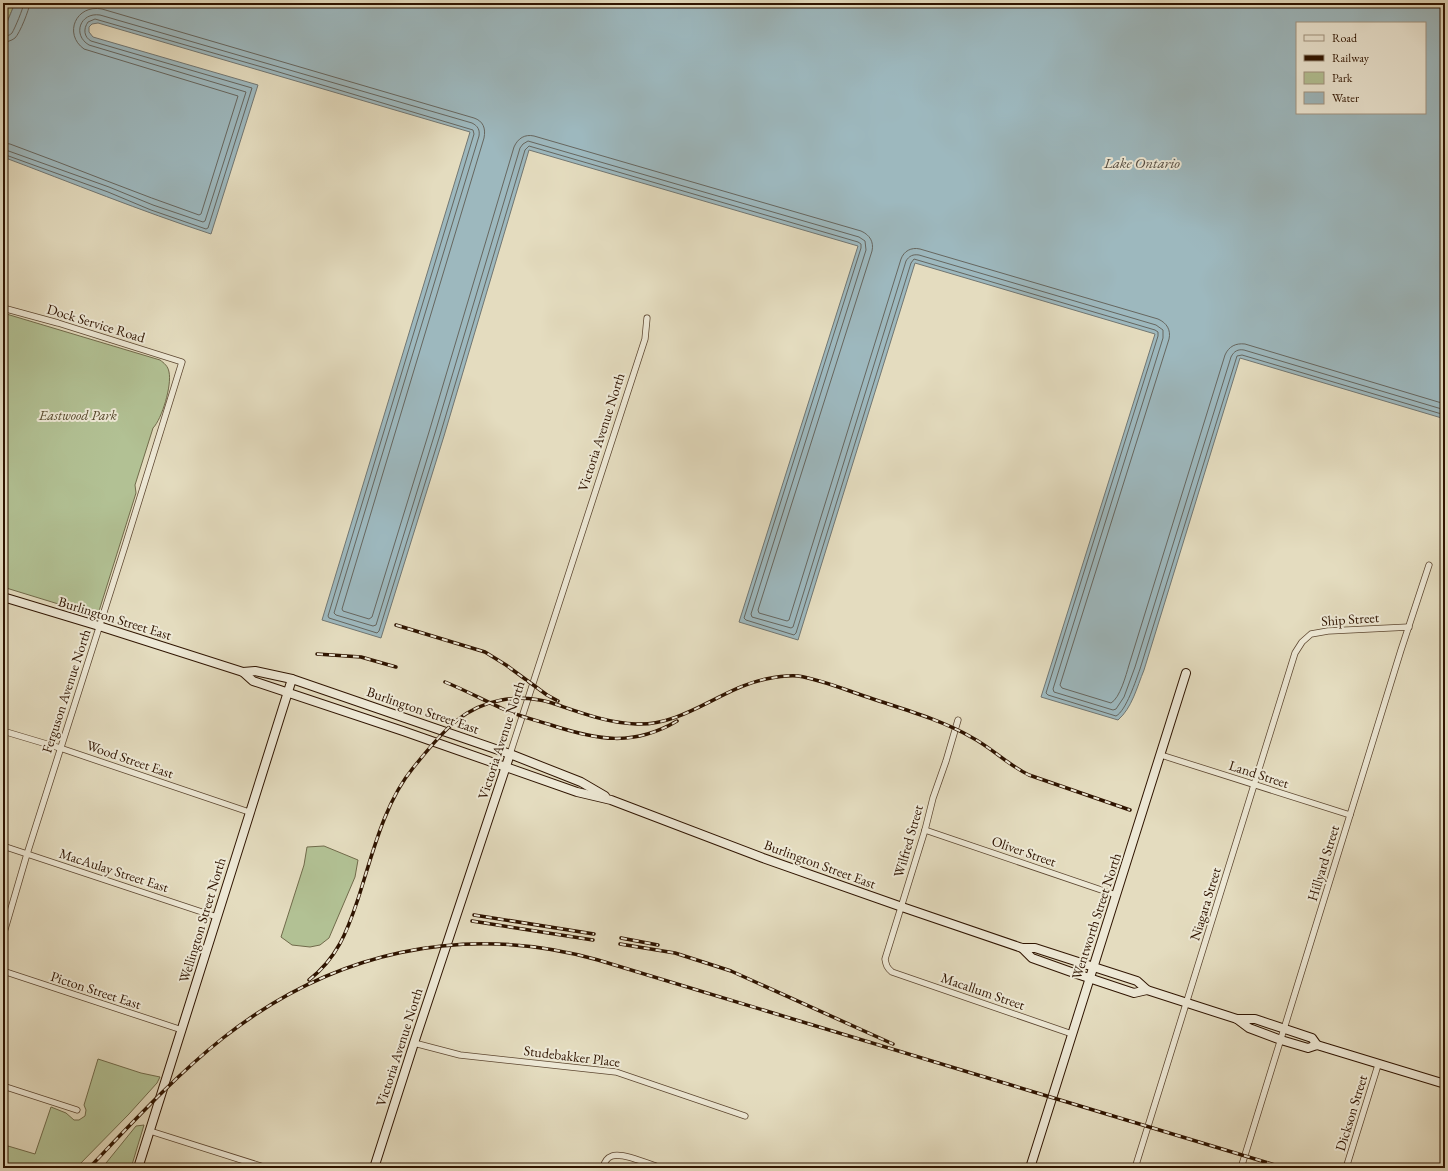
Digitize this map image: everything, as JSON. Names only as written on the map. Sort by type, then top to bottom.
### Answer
[{"type":"main road","name":"Burlington Street East","points":[[3,597],[100,626],[242,672],[254,672],[292,679],[510,754],[581,782],[611,800]]},
{"type":"main road","name":"Burlington Street East","points":[[242,672],[253,681],[289,692],[577,792],[611,800],[763,858],[902,907],[1022,948],[1035,948],[1137,981],[1147,990],[1237,1019],[1249,1028],[1281,1040],[1308,1048],[1317,1045],[1445,1084]]},
{"type":"main road","name":"Wentworth Street North","points":[[1030,1168],[1186,673]]},
{"type":"main road","name":"Wellington Street North","points":[[138,1168],[292,679]]},
{"type":"main road","name":"Victoria Avenue North","points":[[374,1168],[510,754]]},
{"type":"main road","name":"Burlington Street East","points":[[1022,948],[1032,958],[1134,993],[1147,990]]},
{"type":"main road","name":"Burlington Street East","points":[[1237,1019],[1255,1018],[1312,1038],[1317,1045]]},
{"type":"street","name":"Dock Service Road","points":[[3,308],[58,323],[182,362]]},
{"type":"street","name":"Victoria Avenue North","points":[[510,754],[645,339],[647,318]]},
{"type":"street","name":"Ferguson Avenue North","points":[[3,936],[60,748],[100,626],[182,362]]},
{"type":"street","name":"Hillyard Street","points":[[1241,1168],[1350,815],[1430,565]]},
{"type":"street","name":"Ship Street","points":[[1298,647],[1312,634],[1409,627]]},
{"type":"street","name":"Niagara Street","points":[[1135,1168],[1298,647]]},
{"type":"street","name":"Wilfred Street","points":[[888,969],[885,959],[958,720]]},
{"type":"street","name":"Wood Street East","points":[[3,731],[60,748],[249,812]]},
{"type":"street","name":"Land Street","points":[[1160,755],[1350,815]]},
{"type":"street","name":"Oliver Street","points":[[925,830],[1116,895]]},
{"type":"street","name":"MacAulay Street East","points":[[3,846],[217,917]]},
{"type":"street","name":"Macallum Street","points":[[888,969],[892,972],[1072,1034]]},
{"type":"street","name":"Picton Street East","points":[[3,971],[182,1030]]},
{"type":"street","name":"Studebakker Place","points":[[414,1043],[460,1055],[616,1072],[745,1116]]},
{"type":"street","name":"Dickson Street","points":[[1346,1168],[1378,1064]]},
{"type":"street","points":[[3,1086],[77,1110]]},
{"type":"street","points":[[150,1131],[267,1168]]},
{"type":"street","points":[[603,1168],[605,1161],[611,1156],[622,1155],[660,1168]]},
{"type":"green space","points":[[3,3],[15,3],[3,32]]},
{"type":"green space","name":"Eastwood Park","points":[[3,313],[160,360],[166,365],[168,370],[170,378],[166,402],[160,417],[153,428],[135,485],[136,493],[99,611],[95,615],[94,613],[91,614],[3,587]]},
{"type":"green space","points":[[324,846],[358,860],[355,877],[329,938],[320,945],[310,947],[292,945],[281,937],[304,865],[307,847]]},
{"type":"green space","points":[[98,1059],[141,1073],[160,1077],[157,1083],[129,1114],[76,1168],[3,1168],[3,1162],[8,1146],[35,1154],[51,1107],[66,1113],[74,1120],[79,1120],[85,1116],[86,1110],[84,1105]]},
{"type":"green space","points":[[144,1125],[131,1168],[102,1168],[136,1126]]},
{"type":"water","name":"Lake Ontario","points":[[15,3],[1445,3],[1445,419],[1240,358],[1144,670],[1131,703],[1118,720],[1041,697],[1155,334],[915,263],[798,640],[739,622],[858,246],[529,150],[444,436],[381,638],[322,620],[470,132],[98,23],[92,24],[89,27],[89,32],[93,37],[258,85],[211,234],[3,157],[3,32]]},
{"type":"railway","points":[[396,625],[485,652],[558,701]]},
{"type":"railway","points":[[317,654],[361,657],[396,667]]},
{"type":"railway","points":[[309,980],[327,963],[340,944],[350,922],[380,830],[394,797],[403,782],[433,743],[456,721],[478,708],[502,700],[527,698],[552,703],[614,722],[636,724],[654,723],[686,713],[733,690],[749,684],[778,677],[798,676],[826,683],[936,720],[979,741],[1029,775],[1130,810]]},
{"type":"railway","points":[[445,682],[515,714],[568,730],[599,737],[630,738],[645,735],[677,721]]},
{"type":"railway","points":[[474,915],[594,934]]},
{"type":"railway","points":[[472,921],[593,940]]},
{"type":"railway","points":[[621,938],[658,945]]},
{"type":"railway","points":[[89,1168],[187,1068],[223,1038],[265,1008],[309,984],[354,966],[401,952],[449,945],[498,944],[548,949],[598,960],[1285,1168]]},
{"type":"railway","points":[[620,944],[675,953],[731,971],[893,1044]]}]
